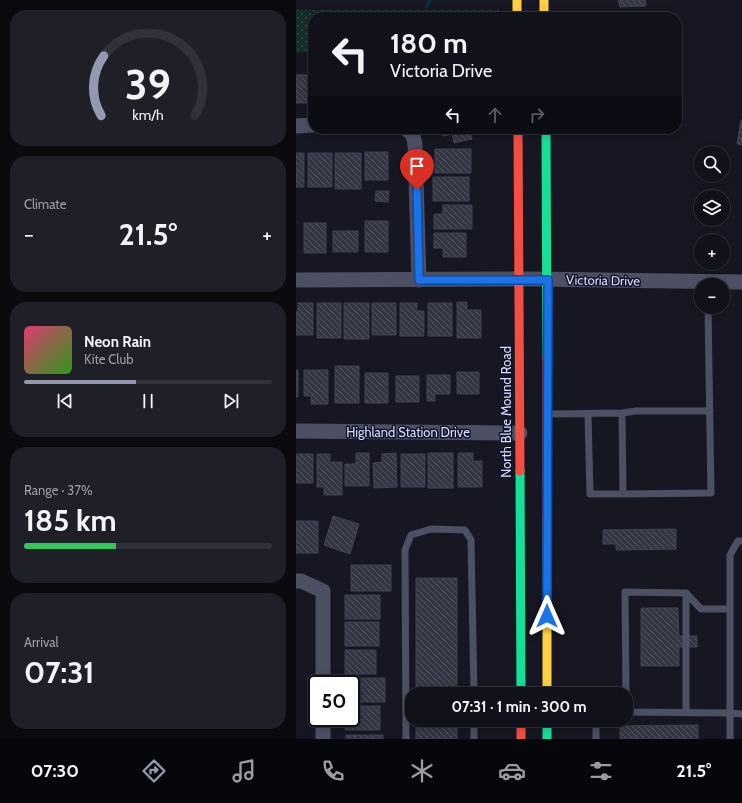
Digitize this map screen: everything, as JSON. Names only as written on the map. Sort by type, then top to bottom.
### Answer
[{"type":"main road","points":[[517,0],[517,12]]},
{"type":"main road","points":[[544,0],[544,12]]},
{"type":"main road","name":"North Blue Mound Road","points":[[518,134],[521,687]]},
{"type":"main road","points":[[546,134],[548,280],[547,687]]},
{"type":"main road","points":[[521,727],[521,739]]},
{"type":"main road","points":[[547,727],[547,739]]},
{"type":"street","points":[[296,126],[308,125]]},
{"type":"street","points":[[412,134],[416,145],[419,280]]},
{"type":"street","name":"Victoria Drive","points":[[296,280],[548,280],[694,283]]},
{"type":"street","name":"Victoria Drive","points":[[730,282],[742,282]]},
{"type":"street","name":"Highland Station Drive","points":[[296,431],[520,433]]},
{"type":"street","points":[[296,581],[302,581],[322,591],[323,675]]},
{"type":"street","points":[[323,727],[323,739]]},
{"type":"lane","points":[[588,414],[590,494],[711,493],[708,314]]},
{"type":"lane","points":[[547,414],[622,413],[636,411],[710,411]]},
{"type":"lane","points":[[622,413],[623,494]]},
{"type":"lane","points":[[406,687],[405,550],[411,535],[431,529],[466,530],[471,540],[474,687]]},
{"type":"lane","points":[[730,739],[730,555],[738,541],[742,541]]},
{"type":"lane","points":[[626,687],[625,592],[686,593],[701,609],[730,609]]},
{"type":"lane","points":[[686,593],[686,712]]},
{"type":"lane","points":[[633,712],[742,714]]},
{"type":"lane","points":[[406,727],[406,739]]},
{"type":"lane","points":[[474,727],[474,739]]},
{"type":"lane","points":[[596,727],[596,739]]},
{"type":"green space","points":[[296,10],[499,10],[499,12],[308,12],[308,52],[296,52]]},
{"type":"building","points":[[618,0],[645,0],[646,6],[620,7]]},
{"type":"building","points":[[296,75],[308,75],[308,103],[296,103]]},
{"type":"building","points":[[742,120],[742,145],[737,144]]},
{"type":"building","points":[[452,134],[471,134],[472,139],[454,143]]},
{"type":"building","points":[[435,149],[471,149],[471,173],[435,173]]},
{"type":"building","points":[[365,152],[388,152],[388,180],[365,180]]},
{"type":"building","points":[[296,153],[304,153],[304,187],[296,187]]},
{"type":"building","points":[[308,153],[332,153],[332,187],[308,187]]},
{"type":"building","points":[[335,153],[361,153],[361,189],[335,189]]},
{"type":"building","points":[[433,177],[469,177],[469,201],[433,201]]},
{"type":"building","points":[[376,191],[389,191],[388,202],[375,201]]},
{"type":"building","points":[[443,205],[472,205],[472,229],[434,229],[434,214],[443,214]]},
{"type":"building","points":[[365,221],[388,221],[388,252],[365,252]]},
{"type":"building","points":[[304,223],[326,223],[326,253],[304,253]]},
{"type":"building","points":[[333,231],[358,231],[358,252],[333,252]]},
{"type":"building","points":[[434,233],[466,233],[466,257],[443,257],[443,248],[434,248]]},
{"type":"building","points":[[457,302],[467,302],[467,310],[481,310],[481,338],[457,338]]},
{"type":"building","points":[[298,303],[313,303],[313,335],[296,335],[296,312],[298,312]]},
{"type":"building","points":[[317,303],[341,303],[341,338],[317,338]]},
{"type":"building","points":[[344,303],[369,303],[369,339],[344,339]]},
{"type":"building","points":[[372,303],[396,303],[396,335],[372,335]]},
{"type":"building","points":[[400,303],[417,303],[417,311],[424,311],[424,336],[400,336]]},
{"type":"building","points":[[428,303],[452,303],[452,336],[428,336]]},
{"type":"building","points":[[335,366],[359,366],[359,403],[335,403]]},
{"type":"building","points":[[296,370],[298,370],[298,397],[296,397]]},
{"type":"building","points":[[304,370],[328,370],[328,404],[311,404],[311,396],[304,396]]},
{"type":"building","points":[[457,372],[479,372],[479,394],[457,394]]},
{"type":"building","points":[[365,373],[388,373],[388,403],[365,403]]},
{"type":"building","points":[[427,375],[450,375],[450,394],[435,394],[435,401],[427,401]]},
{"type":"building","points":[[396,376],[419,376],[419,402],[396,402]]},
{"type":"building","points":[[356,453],[369,453],[369,486],[345,486],[345,464],[356,464]]},
{"type":"building","points":[[396,453],[397,487],[374,488],[373,463],[382,462],[382,454]]},
{"type":"building","points":[[428,453],[453,453],[453,488],[428,488]]},
{"type":"building","points":[[458,453],[473,453],[473,461],[482,461],[482,487],[458,487]]},
{"type":"building","points":[[296,454],[313,454],[313,483],[296,483]]},
{"type":"building","points":[[317,454],[330,454],[330,462],[342,462],[342,495],[324,495],[324,487],[317,487]]},
{"type":"building","points":[[401,454],[425,454],[425,487],[401,487]]},
{"type":"building","points":[[333,516],[359,524],[350,554],[324,545]]},
{"type":"building","points":[[296,521],[318,521],[318,553],[296,553]]},
{"type":"building","points":[[676,529],[676,549],[616,550],[616,544],[603,544],[603,530]]},
{"type":"building","points":[[351,565],[391,565],[391,591],[351,591]]},
{"type":"building","points":[[416,578],[457,578],[457,687],[416,687]]},
{"type":"building","points":[[345,595],[380,595],[380,619],[345,619]]},
{"type":"building","points":[[641,608],[678,608],[679,636],[697,636],[697,647],[679,647],[679,666],[641,666]]},
{"type":"building","points":[[345,622],[379,622],[379,646],[345,646]]},
{"type":"building","points":[[345,650],[376,650],[376,674],[345,674]]},
{"type":"building","points":[[360,678],[385,678],[385,702],[360,702]]},
{"type":"building","points":[[360,706],[380,706],[380,730],[345,730],[345,727],[360,727]]},
{"type":"building","points":[[698,725],[698,739],[620,739],[620,727]]},
{"type":"building","points":[[416,727],[457,727],[457,739],[416,739]]},
{"type":"building","points":[[346,735],[383,735],[383,739],[346,739]]},
{"type":"waterway","points":[[427,6],[430,0]]},
{"type":"traffic: fast","points":[[546,134],[547,358]]},
{"type":"traffic: fast","points":[[520,471],[521,687]]},
{"type":"traffic: fast","points":[[547,727],[547,739]]},
{"type":"traffic: slow","points":[[517,0],[517,12]]},
{"type":"traffic: slow","points":[[544,0],[544,12]]},
{"type":"traffic: slow","points":[[547,519],[547,687]]},
{"type":"traffic: jam","points":[[518,134],[520,471]]},
{"type":"traffic: jam","points":[[547,358],[547,519]]},
{"type":"traffic: jam","points":[[521,727],[521,739]]},
{"type":"route","points":[[417,190],[419,280],[548,280],[547,616]]}]
